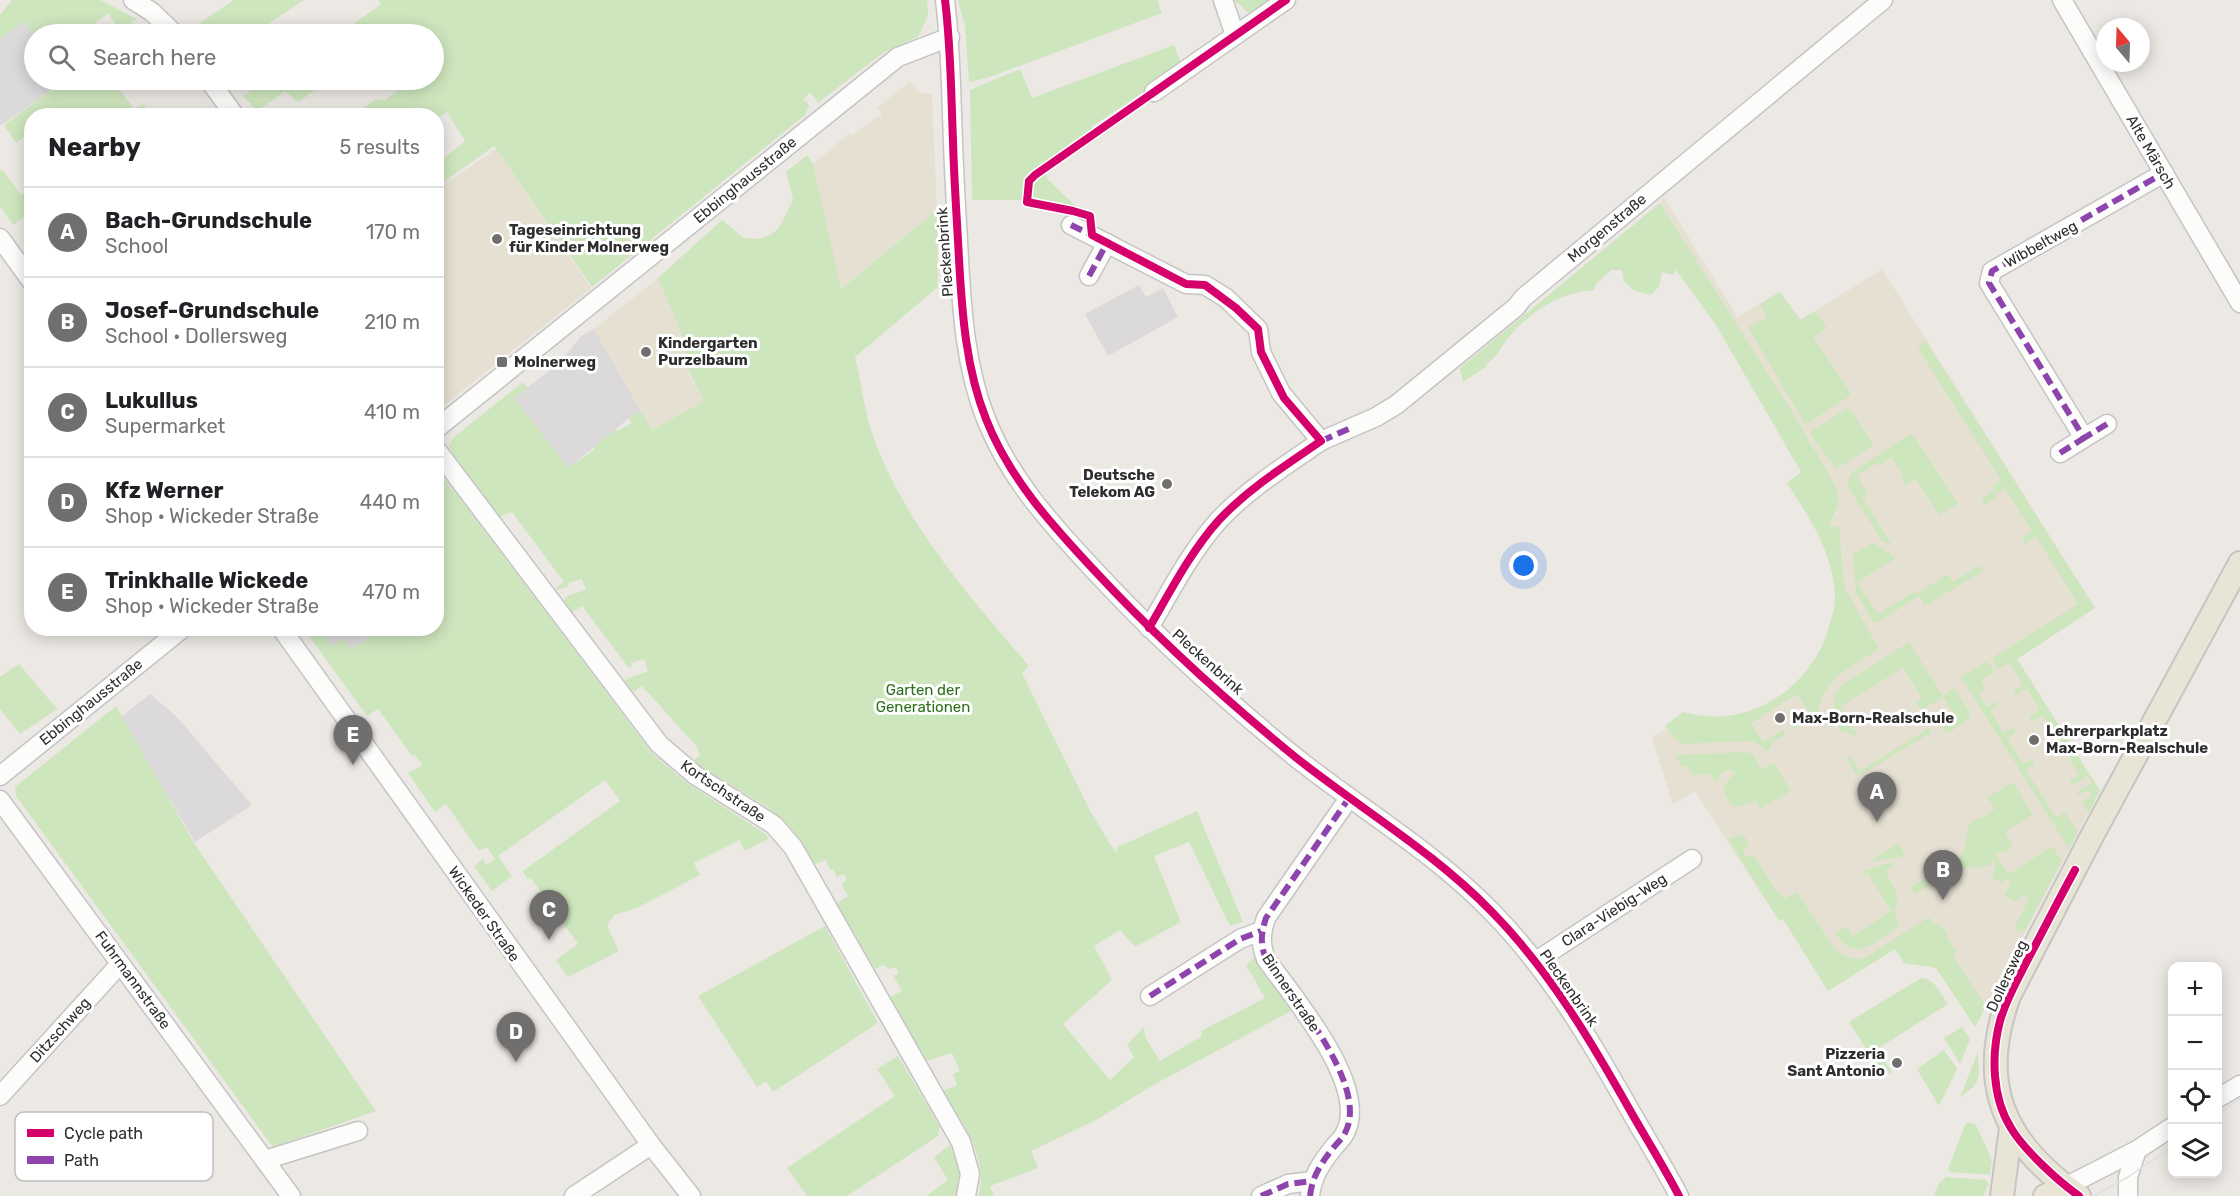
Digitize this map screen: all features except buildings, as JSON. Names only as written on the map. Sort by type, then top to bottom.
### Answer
[{"type":"main road","name":"Dollersweg","points":[[2072,1191],[2040,1163],[2011,1128],[2000,1098],[1994,1064],[2000,1020],[2009,996],[2092,836],[2240,563]]},
{"type":"main road","name":"Dollersweg","points":[[2002,1196],[2011,1128]]},
{"type":"main road","points":[[2044,1196],[2072,1191]]},
{"type":"street","points":[[133,0],[152,12],[165,24]]},
{"type":"street","name":"Pleckenbrink","points":[[945,0],[950,37],[955,204],[965,335],[976,388],[998,447],[1023,487],[1052,525],[1149,628],[1293,755],[1423,851],[1491,910],[1536,961],[1596,1049],[1678,1196]]},
{"type":"street","points":[[1222,0],[1235,35]]},
{"type":"street","points":[[1154,93],[1286,0]]},
{"type":"street","name":"Morgenstraße","points":[[1149,628],[1196,550],[1219,521],[1247,495],[1322,441],[1376,417],[1418,389],[1516,307],[1523,298],[1883,0]]},
{"type":"street","name":"Alte Märsch","points":[[2062,0],[2240,303]]},
{"type":"street","name":"Ebbinghausstraße","points":[[444,423],[898,57],[950,37]]},
{"type":"street","points":[[216,90],[229,108]]},
{"type":"street","name":"Wibbeltweg","points":[[2084,438],[1989,284],[1992,271],[2164,173]]},
{"type":"street","points":[[1071,225],[1186,284],[1205,285],[1236,308],[1258,329],[1261,352],[1284,398],[1322,441]]},
{"type":"street","points":[[0,238],[24,271]]},
{"type":"street","points":[[1089,276],[1107,243]]},
{"type":"street","points":[[2060,453],[2107,424]]},
{"type":"street","name":"Kortschstraße","points":[[444,460],[659,744],[695,775],[774,825],[792,847],[961,1142],[970,1174],[966,1196]]},
{"type":"street","name":"Ebbinghausstraße","points":[[0,776],[173,636]]},
{"type":"street","name":"Wickeder Straße","points":[[287,636],[651,1146],[691,1196]]},
{"type":"street","points":[[1150,996],[1240,939],[1262,931],[1266,918],[1349,798]]},
{"type":"street","name":"Fuhrmannstraße","points":[[0,800],[291,1196]]},
{"type":"street","name":"Clara-Viebig-Weg","points":[[1536,961],[1692,859]]},
{"type":"street","name":"Binnerstraße","points":[[1262,931],[1261,946],[1266,959],[1336,1060],[1348,1093],[1350,1115],[1346,1133],[1325,1158],[1311,1188]]},
{"type":"street","name":"Ditzschweg","points":[[0,1096],[120,964]]},
{"type":"street","points":[[2222,1095],[2240,1085]]},
{"type":"street","points":[[2072,1191],[2168,1129]]},
{"type":"street","points":[[265,1160],[358,1131]]},
{"type":"street","points":[[574,1196],[651,1146]]},
{"type":"street","points":[[2128,1196],[2128,1177],[2137,1150]]},
{"type":"street","points":[[1261,1196],[1288,1184],[1311,1188]]},
{"type":"shaded area","points":[[24,21],[26,24],[24,24],[24,90],[52,90],[0,126],[0,39]]},
{"type":"shaded area","points":[[909,82],[920,92],[932,94],[937,210],[840,289],[813,164],[850,133],[852,136],[876,117],[882,115],[877,108]]},
{"type":"shaded area","name":"Tageseinrichtung für Kinder Molnerweg","points":[[496,149],[591,288],[444,405],[444,185]]},
{"type":"shaded area","points":[[1664,197],[1737,317],[1780,292],[1801,320],[1882,269],[2095,608],[2017,659],[2100,791],[1975,1027],[1915,934],[1828,991],[1783,919],[1779,921],[1695,791],[1673,805],[1652,737],[1667,729],[1718,729],[1797,694],[1836,670],[1845,588],[1841,541],[1829,524],[1836,513],[1839,495],[1837,488],[1790,408],[1660,203]]},
{"type":"shaded area","name":"Kindergarten Purzelbaum","points":[[658,278],[685,342],[684,361],[705,401],[652,430],[594,329]]},
{"type":"shaded area","points":[[1139,285],[1146,297],[1163,288],[1178,317],[1108,356],[1085,314]]},
{"type":"shaded area","points":[[594,329],[641,411],[629,418],[569,468],[514,398],[561,361],[581,336]]},
{"type":"shaded area","points":[[325,636],[368,637],[351,649],[332,646]]},
{"type":"shaded area","points":[[150,694],[176,716],[252,805],[195,842],[121,717]]},
{"type":"green space","points":[[12,0],[100,0],[137,19],[129,24],[116,24],[108,13],[94,24],[26,24],[24,21],[0,39],[0,15]]},
{"type":"green space","points":[[234,0],[304,0],[268,24],[198,24]]},
{"type":"green space","points":[[378,0],[927,0],[928,16],[918,37],[884,52],[818,103],[810,92],[801,103],[806,100],[809,106],[805,115],[592,287],[494,146],[444,182],[444,158],[465,141],[447,112],[444,114],[444,108],[363,108],[376,99],[385,100],[398,90],[444,90],[444,24],[353,24],[381,4]]},
{"type":"green space","points":[[958,0],[1157,0],[1162,13],[987,78],[969,82],[965,27]]},
{"type":"green space","points":[[1234,0],[1278,0],[1257,13],[1249,13]]},
{"type":"green space","points":[[1174,45],[1182,66],[1091,127],[1092,131],[1033,173],[1045,171],[1048,180],[1078,208],[1026,195],[1025,200],[972,200],[970,90],[1020,69],[1032,98]]},
{"type":"green space","points":[[51,90],[120,90],[133,108],[27,108]]},
{"type":"green space","points":[[251,90],[315,90],[298,102],[285,91],[261,108],[254,108],[243,96]]},
{"type":"green space","points":[[24,110],[24,137],[16,143],[4,125]]},
{"type":"green space","name":"Garten der Generationen","points":[[807,155],[813,164],[841,289],[937,210],[938,287],[855,357],[872,433],[901,497],[919,527],[961,585],[1029,666],[1022,673],[1090,811],[1116,853],[1118,847],[1197,811],[1243,922],[1230,926],[1189,842],[1154,856],[1181,922],[1135,947],[1120,930],[1094,946],[1112,980],[1063,1024],[1110,1080],[1134,1057],[1127,1045],[1144,1027],[1145,1037],[1160,1061],[1202,1036],[1201,1031],[1265,998],[1246,965],[1255,957],[1291,1011],[1155,1084],[1096,1120],[1031,1151],[1038,1168],[990,1186],[994,1196],[978,1196],[981,1182],[977,1154],[943,1091],[957,1085],[953,1074],[960,1071],[952,1053],[926,1061],[890,997],[902,991],[893,976],[899,973],[896,967],[889,969],[884,965],[875,969],[837,903],[848,896],[841,884],[847,880],[844,874],[837,877],[833,869],[830,870],[826,860],[815,864],[784,821],[761,803],[709,773],[693,761],[700,755],[697,747],[642,686],[632,693],[624,683],[626,679],[648,671],[644,659],[631,663],[632,667],[629,668],[582,606],[571,613],[563,602],[567,596],[586,590],[582,579],[556,590],[555,588],[564,582],[512,512],[499,517],[456,460],[449,446],[454,437],[523,382],[528,388],[514,398],[569,468],[595,449],[594,447],[616,429],[617,431],[632,423],[629,418],[641,411],[652,430],[704,401],[684,361],[685,342],[658,278],[722,220],[744,238],[759,239],[779,228],[793,200],[786,172]]},
{"type":"green space","points":[[2,169],[21,195],[24,193],[24,218],[13,225],[0,206],[0,171]]},
{"type":"green space","points":[[1660,203],[1790,408],[1837,488],[1838,506],[1829,524],[1832,527],[1839,526],[1845,588],[1879,649],[1838,675],[1823,694],[1817,716],[1800,723],[1795,731],[1791,725],[1809,713],[1797,694],[1751,723],[1763,742],[1783,730],[1786,735],[1772,741],[1771,749],[1767,751],[1753,741],[1683,744],[1676,740],[1665,726],[1683,712],[1707,716],[1730,715],[1753,710],[1773,700],[1792,686],[1808,669],[1829,627],[1835,600],[1833,580],[1819,536],[1787,483],[1801,472],[1716,325],[1676,270],[1673,275],[1662,272],[1659,286],[1651,295],[1635,291],[1624,282],[1622,270],[1611,270],[1596,284],[1594,290],[1569,295],[1535,312],[1507,339],[1486,364],[1487,366],[1463,382],[1460,368]]},
{"type":"green space","points":[[1780,292],[1800,320],[1815,311],[1827,328],[1813,337],[1850,392],[1850,396],[1807,424],[1748,327],[1767,317],[1760,304]]},
{"type":"green space","points":[[1926,341],[2095,608],[2017,659],[2100,791],[2089,813],[2082,802],[2091,796],[2089,790],[2078,795],[2076,792],[2092,783],[2088,776],[2072,785],[2069,781],[2079,775],[2043,715],[2032,722],[2029,717],[2040,710],[2027,689],[2016,695],[2013,691],[2023,684],[2010,663],[1997,669],[1992,658],[2078,604],[2036,537],[2025,544],[2022,538],[2032,531],[2005,488],[1995,494],[1996,498],[1985,505],[1981,498],[1995,490],[1993,486],[2001,480],[1921,353],[1918,346]]},
{"type":"green space","points":[[1846,409],[1851,410],[1873,446],[1836,469],[1811,435],[1811,431]]},
{"type":"green space","points":[[1910,434],[1913,435],[1958,504],[1939,515],[1916,479],[1905,485],[1901,477],[1903,475],[1891,457],[1879,466],[1876,463],[1857,476],[1868,494],[1863,498],[1892,545],[1882,541],[1848,487],[1847,481],[1852,472]]},
{"type":"green space","points":[[444,480],[652,753],[684,781],[767,835],[768,839],[745,851],[739,840],[694,863],[700,875],[637,908],[614,915],[607,926],[619,951],[568,977],[556,960],[578,944],[531,878],[528,880],[523,871],[620,801],[605,780],[498,856],[512,876],[492,891],[474,866],[483,859],[486,865],[495,859],[487,847],[479,851],[446,804],[435,812],[408,773],[423,765],[414,755],[412,756],[378,709],[367,716],[309,636],[325,636],[332,646],[343,638],[351,649],[368,638],[366,636],[444,636]]},
{"type":"green space","points":[[1875,542],[1895,559],[1857,582],[1878,614],[1948,574],[1953,582],[1980,565],[1983,571],[1925,606],[1919,596],[1877,623],[1873,622],[1856,592],[1853,554]]},
{"type":"green space","points":[[1909,642],[1943,696],[1954,688],[1970,713],[1969,719],[1949,733],[1942,729],[1945,723],[1943,720],[1953,713],[1943,697],[1921,711],[1916,703],[1922,698],[1903,668],[1840,707],[1859,737],[1841,731],[1834,718],[1834,702],[1842,685]]},
{"type":"green space","points":[[1987,661],[1995,672],[1981,680],[1986,689],[1979,693],[1987,707],[1998,701],[1999,705],[1991,710],[2003,733],[2013,728],[2016,732],[2007,738],[2023,764],[2032,759],[2035,764],[2026,770],[2056,817],[2065,812],[2078,832],[2069,849],[1961,677]]},
{"type":"green space","points":[[19,664],[57,709],[20,734],[0,709],[0,677]]},
{"type":"green space","points":[[116,706],[194,843],[376,1111],[273,1147],[16,796],[15,787]]},
{"type":"green space","points":[[1929,728],[1932,732],[1859,776],[1847,758],[1850,755],[1860,771]]},
{"type":"green space","points":[[1744,752],[1753,754],[1761,769],[1774,763],[1791,791],[1760,809],[1756,801],[1738,807],[1730,804],[1724,792],[1725,784],[1735,773],[1729,769],[1720,774],[1718,783],[1708,773],[1694,776],[1688,768],[1680,765],[1676,755]]},
{"type":"green space","points":[[2013,782],[2033,815],[2005,832],[2013,846],[2009,850],[1995,854],[2009,874],[2052,846],[2062,861],[2024,932],[2016,929],[2016,924],[2029,899],[2022,895],[2017,902],[2004,896],[2011,882],[2007,879],[2001,883],[1992,878],[1996,864],[1993,860],[1990,865],[1976,869],[1969,866],[1963,870],[1958,865],[1970,824],[1995,809],[1987,797]]},
{"type":"green space","points":[[1738,835],[1745,836],[1749,845],[1744,848],[1744,854],[1754,855],[1777,892],[1779,891],[1785,899],[1797,892],[1836,950],[1845,956],[1863,959],[1929,917],[1935,925],[1938,924],[1947,932],[1947,937],[1957,952],[1953,956],[1986,1006],[1975,1027],[1936,968],[1904,963],[1895,949],[1828,991],[1783,919],[1779,921],[1728,839]]},
{"type":"green space","points":[[1898,843],[1905,855],[1869,862]]},
{"type":"green space","points":[[1893,862],[1894,865],[1887,869],[1887,873],[1897,897],[1896,916],[1899,926],[1866,948],[1850,948],[1835,933],[1846,926],[1853,936],[1891,911],[1868,874],[1865,875],[1863,871]]},
{"type":"green space","points":[[1937,871],[1940,876],[1936,878],[1937,881],[1915,894],[1911,887]]},
{"type":"green space","points":[[825,926],[878,1023],[773,1092],[766,1081],[757,1087],[698,996]]},
{"type":"green space","points":[[1921,978],[1930,981],[1948,1004],[1877,1049],[1892,1072],[1883,1076],[1849,1022]]},
{"type":"green space","points":[[1962,1027],[1970,1039],[1960,1064],[1944,1038]]},
{"type":"green space","points":[[1944,1050],[1957,1069],[1939,1106],[1917,1069]]},
{"type":"green space","points":[[1978,1052],[1979,1067],[1976,1083],[1960,1097]]},
{"type":"green space","points":[[898,1056],[940,1127],[938,1136],[847,1196],[807,1196],[787,1168],[895,1096],[877,1069]]},
{"type":"green space","points":[[1968,1122],[1976,1125],[1992,1160],[1990,1175],[1950,1172],[1948,1169]]},
{"type":"green space","points":[[950,1145],[960,1172],[956,1194],[954,1196],[926,1196],[948,1180],[934,1157]]},
{"type":"green space","points":[[1947,1177],[1986,1180],[1989,1184],[1983,1196],[1934,1196],[1940,1182]]},
{"type":"tram line","points":[[2222,1111],[2240,1099]]},
{"type":"tram line","points":[[2094,1196],[2128,1177],[2168,1150]]},
{"type":"marked path","points":[[2107,424],[2084,438],[1989,283],[1992,271],[2164,173]]},
{"type":"marked path","points":[[1071,225],[1096,237]]},
{"type":"marked path","points":[[1089,276],[1107,243]]},
{"type":"marked path","points":[[1321,441],[1351,428]]},
{"type":"marked path","points":[[2060,453],[2084,438]]},
{"type":"marked path","points":[[1310,1196],[1318,1170],[1345,1133],[1350,1114],[1347,1091],[1338,1067],[1325,1043],[1266,959],[1262,934],[1266,918],[1349,798]]},
{"type":"marked path","points":[[1150,996],[1240,939],[1261,931]]},
{"type":"marked path","points":[[1261,1196],[1288,1184],[1312,1181]]},
{"type":"cycle path","points":[[945,0],[950,53],[960,279],[969,361],[979,400],[995,441],[1019,481],[1062,535],[1117,594],[1190,666],[1294,756],[1445,869],[1513,934],[1568,1007],[1616,1085],[1679,1196]]},
{"type":"cycle path","points":[[1149,628],[1190,558],[1219,520],[1255,488],[1321,441],[1284,398],[1261,352],[1258,329],[1236,308],[1205,285],[1186,284],[1092,235],[1090,216],[1027,202],[1029,181],[1286,0]]},
{"type":"cycle path","points":[[2075,870],[2006,1005],[1997,1034],[1995,1076],[2000,1103],[2017,1137],[2042,1165],[2079,1196]]},
{"type":"place","name":"Tageseinrichtung für Kinder Molnerweg","points":[[497,239]]},
{"type":"place","name":"Kindergarten Purzelbaum","points":[[646,352]]},
{"type":"place","name":"Molnerweg","points":[[502,362]]},
{"type":"place","name":"Deutsche Telekom AG","points":[[1167,484]]},
{"type":"place","name":"Max-Born-Realschule","points":[[1780,718]]},
{"type":"place","name":"Lehrerparkplatz Max-Born-Realschule","points":[[2034,740]]},
{"type":"place","name":"Trinkhalle Wickede","points":[[353,765]]},
{"type":"place","name":"Bach-Grundschule","points":[[1877,822]]},
{"type":"place","name":"Josef-Grundschule","points":[[1943,900]]},
{"type":"place","name":"Lukullus","points":[[549,940]]},
{"type":"place","name":"Kfz Werner","points":[[516,1062]]},
{"type":"place","name":"Pizzeria Sant Antonio","points":[[1897,1063]]}]
